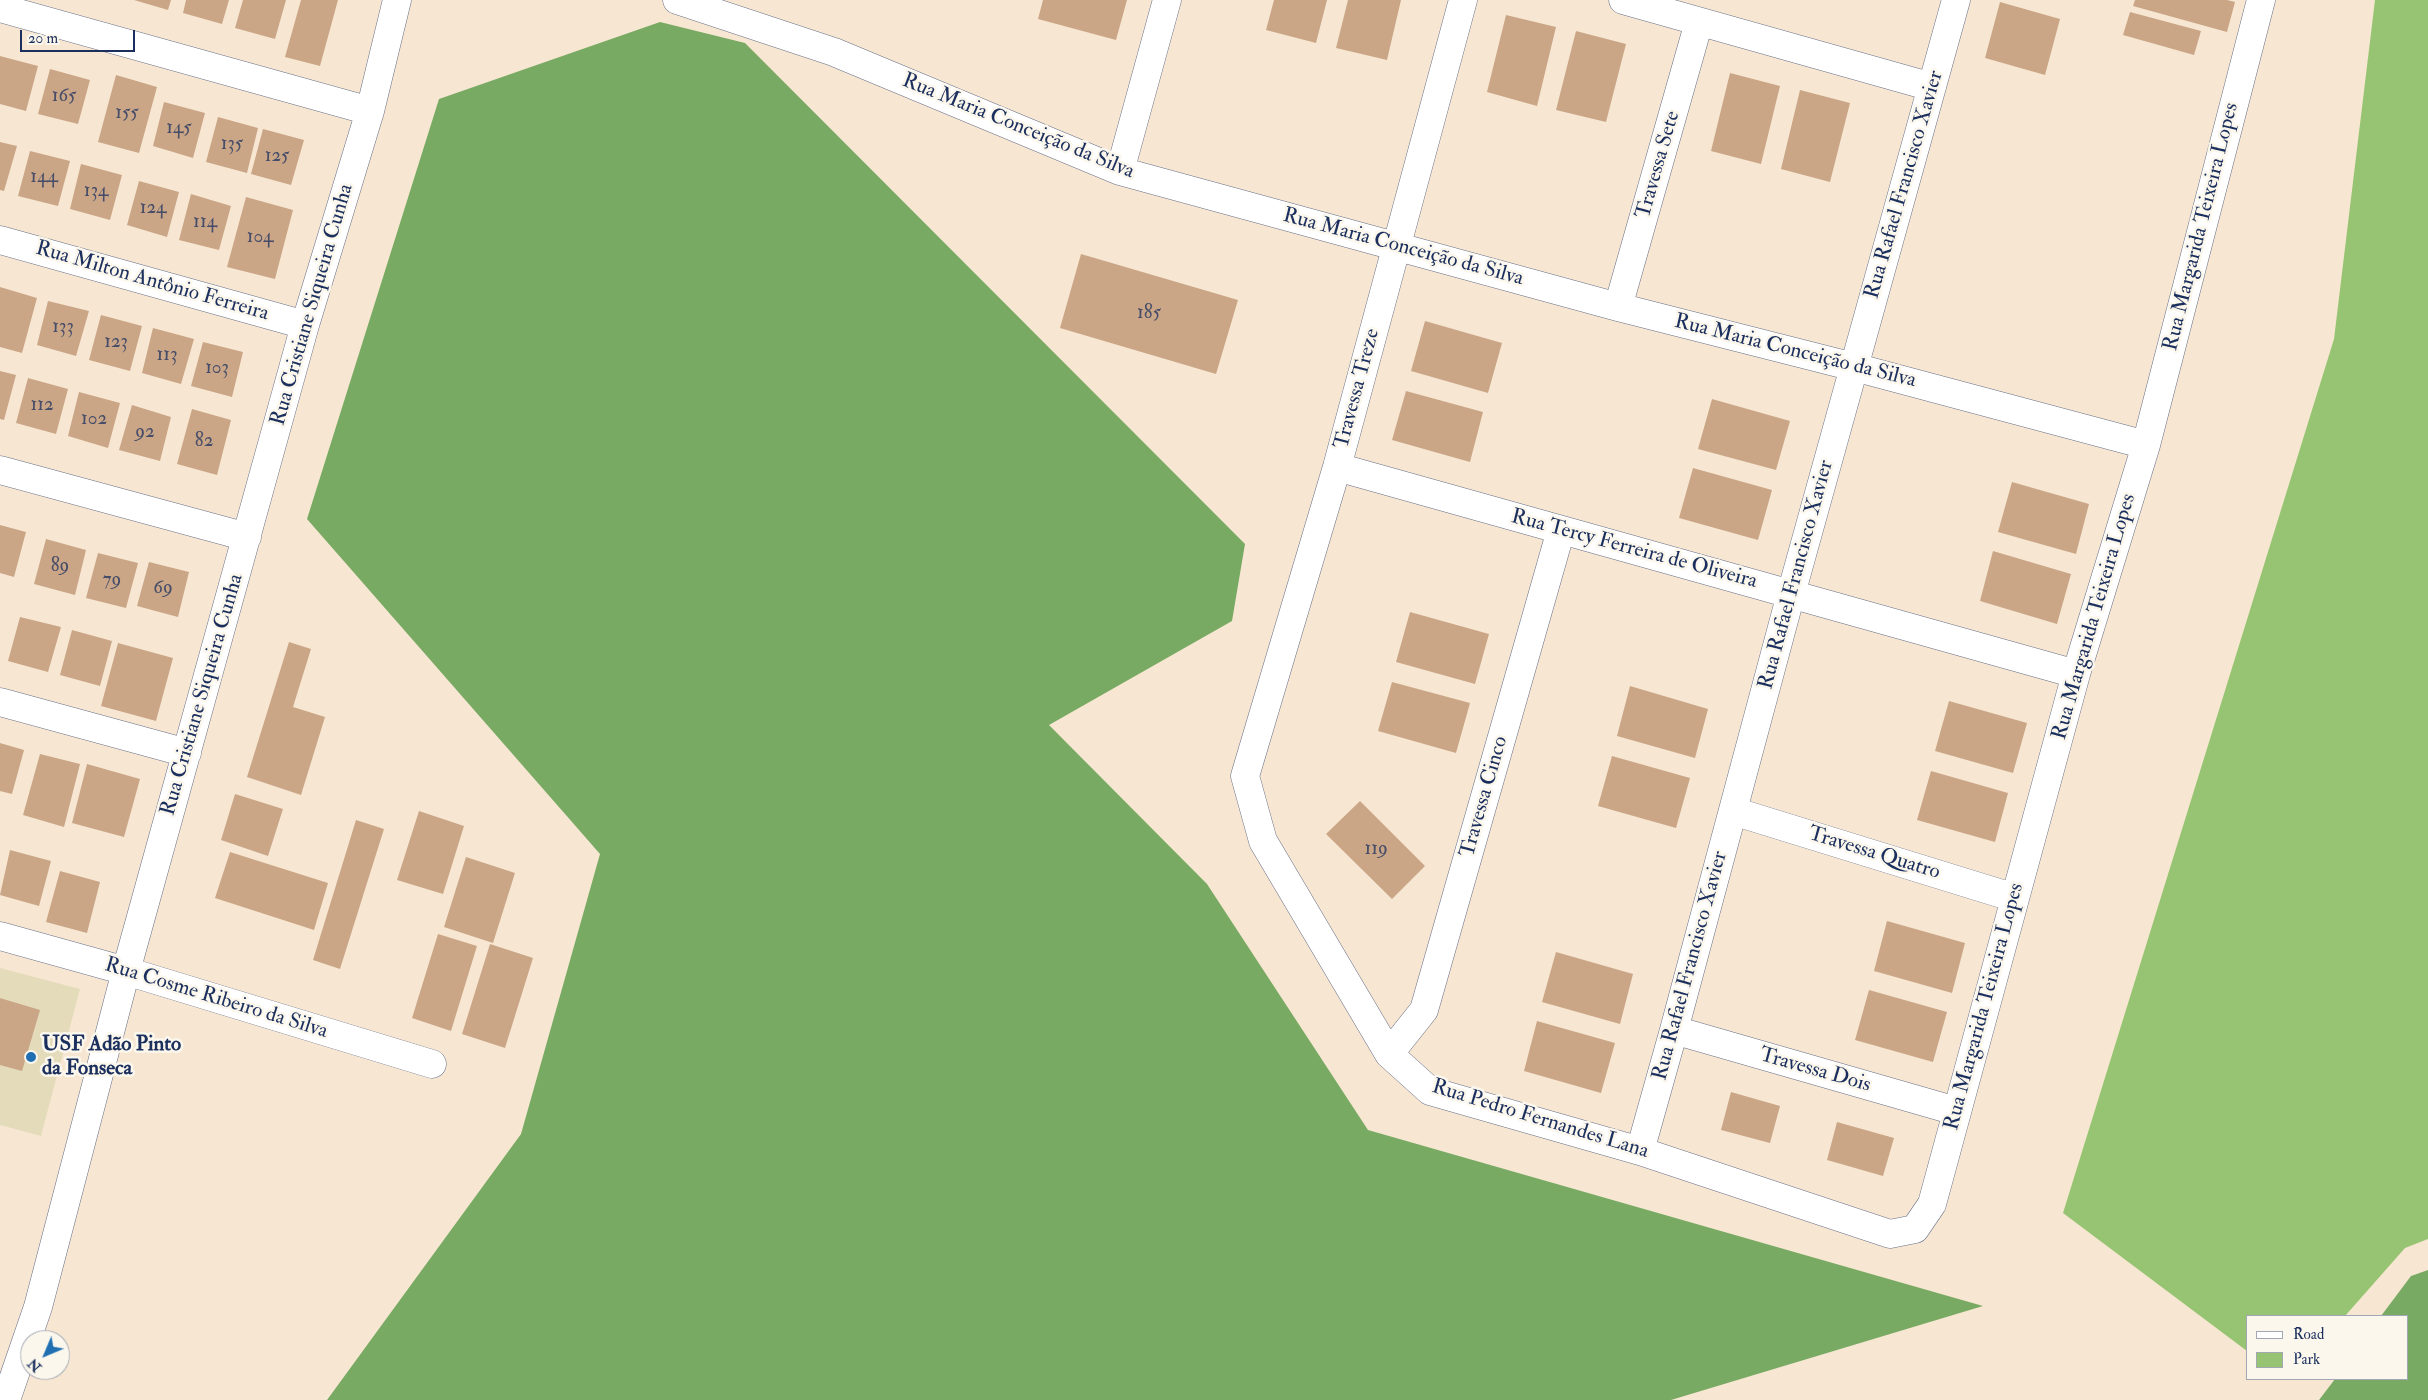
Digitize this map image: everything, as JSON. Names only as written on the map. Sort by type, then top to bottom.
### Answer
[{"type":"street","name":"Rua Cristiane Siqueira Cunha","points":[[5,1392],[38,1307],[126,972],[304,325],[370,111],[397,0]]},
{"type":"street","name":"Rua Maria Conceição da Silva","points":[[677,0],[834,52],[1120,171],[1618,307],[1854,367],[2146,445]]},
{"type":"street","points":[[1120,171],[1167,0]]},
{"type":"street","name":"Travessa Treze","points":[[1245,776],[1337,467],[1464,0]]},
{"type":"street","points":[[1623,0],[1932,87]]},
{"type":"street","name":"Rua Rafael Francisco Xavier","points":[[1640,1150],[1791,594],[1956,0]]},
{"type":"street","name":"Rua Margarida Teixeira Lopes","points":[[1915,1229],[1932,1204],[2076,674],[2146,445],[2261,0]]},
{"type":"street","points":[[0,8],[370,111]]},
{"type":"street","name":"Travessa Sete","points":[[1618,307],[1699,22]]},
{"type":"street","name":"Rua Milton Antônio Ferreira","points":[[0,240],[304,325]]},
{"type":"street","name":"Rua Tercy Ferreira de Oliveira","points":[[1337,467],[2076,674]]},
{"type":"street","points":[[0,470],[247,537]]},
{"type":"street","name":"Travessa Cinco","points":[[1389,1054],[1424,1010],[1561,530]]},
{"type":"street","points":[[0,702],[187,753]]},
{"type":"street","name":"Rua Pedro Fernandes Lana","points":[[1245,776],[1263,841],[1389,1054],[1430,1091],[1640,1150],[1890,1234],[1915,1229]]},
{"type":"street","name":"Travessa Quatro","points":[[1733,811],[2015,898]]},
{"type":"street","name":"Rua Cosme Ribeiro da Silva","points":[[0,936],[432,1064]]},
{"type":"street","name":"Travessa Dois","points":[[1674,1030],[1956,1111]]},
{"type":"shaded area","name":"USF Adão Pinto da Fonseca","points":[[0,968],[80,989],[41,1136],[0,1125]]},
{"type":"green space","points":[[2375,0],[2428,0],[2428,1239],[2405,1248],[2346,1315],[2246,1315],[2246,1350],[2063,1213],[2334,339]]},
{"type":"green space","points":[[660,22],[745,43],[1245,544],[1232,621],[1049,725],[1207,884],[1368,1130],[1983,1306],[1671,1400],[327,1400],[521,1134],[600,854],[307,519],[439,99]]},
{"type":"green space","points":[[2428,1270],[2428,1400],[2319,1400],[2334,1380],[2408,1380],[2408,1315],[2382,1315],[2411,1276]]},
{"type":"building","points":[[134,0],[171,0],[168,10]]},
{"type":"building","points":[[186,0],[229,0],[222,24],[183,13]]},
{"type":"building","points":[[243,0],[286,0],[275,39],[235,28]]},
{"type":"building","points":[[301,0],[338,0],[320,66],[285,57]]},
{"type":"building","points":[[1043,0],[1127,0],[1116,40],[1038,19]]},
{"type":"building","points":[[1274,0],[1327,0],[1316,43],[1266,30]]},
{"type":"building","points":[[1348,0],[1401,0],[1387,60],[1336,48]]},
{"type":"building","points":[[2135,0],[2227,0],[2235,2],[2227,32],[2133,6]]},
{"type":"building","points":[[2000,2],[2060,19],[2045,75],[1985,58]]},
{"type":"building","points":[[2130,12],[2201,31],[2194,55],[2123,35]]},
{"type":"building","points":[[1506,15],[1556,27],[1537,106],[1487,92]]},
{"type":"building","points":[[1576,31],[1626,44],[1606,122],[1556,110]]},
{"type":"building","points":[[0,56],[38,66],[26,111],[0,104]]},
{"type":"building","points":[[50,69],[90,80],[78,124],[38,114]]},
{"type":"building","points":[[1730,73],[1780,86],[1761,164],[1711,151]]},
{"type":"building","points":[[116,75],[157,87],[139,153],[98,142]]},
{"type":"building","points":[[1800,90],[1850,103],[1830,182],[1781,169]]},
{"type":"building","points":[[164,102],[205,113],[193,158],[153,146]]},
{"type":"building","points":[[218,117],[258,128],[247,173],[206,162]]},
{"type":"building","points":[[263,129],[304,140],[291,185],[251,174]]},
{"type":"building","points":[[0,142],[17,146],[4,191],[0,190]]},
{"type":"building","points":[[30,151],[70,161],[58,206],[18,196]]},
{"type":"building","points":[[81,164],[122,175],[110,220],[70,209]]},
{"type":"building","points":[[139,181],[179,192],[167,237],[127,225]]},
{"type":"building","points":[[191,194],[231,206],[219,250],[179,240]]},
{"type":"building","points":[[246,197],[293,210],[275,279],[227,267]]},
{"type":"building","points":[[1081,254],[1238,300],[1216,374],[1060,328]]},
{"type":"building","points":[[0,287],[37,298],[22,353],[0,347]]},
{"type":"building","points":[[48,301],[89,311],[76,356],[37,345]]},
{"type":"building","points":[[101,315],[142,326],[130,371],[89,360]]},
{"type":"building","points":[[1425,321],[1502,343],[1488,393],[1411,371]]},
{"type":"building","points":[[153,328],[194,339],[181,384],[142,373]]},
{"type":"building","points":[[203,342],[243,352],[232,397],[191,386]]},
{"type":"building","points":[[0,371],[16,375],[4,420],[0,419]]},
{"type":"building","points":[[28,378],[68,389],[56,434],[16,423]]},
{"type":"building","points":[[1406,391],[1483,412],[1470,462],[1392,440]]},
{"type":"building","points":[[79,392],[120,403],[108,448],[68,436]]},
{"type":"building","points":[[1712,399],[1790,421],[1776,470],[1698,449]]},
{"type":"building","points":[[132,405],[171,417],[160,461],[119,450]]},
{"type":"building","points":[[192,409],[231,420],[217,475],[177,464]]},
{"type":"building","points":[[1693,468],[1772,490],[1758,540],[1679,518]]},
{"type":"building","points":[[2012,482],[2089,504],[2076,554],[1998,532]]},
{"type":"building","points":[[0,525],[26,532],[14,577],[0,573]]},
{"type":"building","points":[[46,539],[86,550],[75,595],[34,584]]},
{"type":"building","points":[[1993,551],[2071,574],[2057,624],[1980,601]]},
{"type":"building","points":[[98,553],[138,563],[126,608],[86,598]]},
{"type":"building","points":[[149,562],[189,572],[178,617],[137,606]]},
{"type":"building","points":[[1410,612],[1489,634],[1475,684],[1396,662]]},
{"type":"building","points":[[20,617],[61,627],[48,672],[8,661]]},
{"type":"building","points":[[72,630],[112,641],[100,686],[60,675]]},
{"type":"building","points":[[289,642],[311,649],[293,707],[325,717],[301,795],[247,777]]},
{"type":"building","points":[[118,643],[173,658],[156,721],[101,706]]},
{"type":"building","points":[[1392,682],[1470,703],[1456,753],[1378,731]]},
{"type":"building","points":[[1630,686],[1708,709],[1695,758],[1617,736]]},
{"type":"building","points":[[1949,701],[2027,723],[2013,773],[1935,751]]},
{"type":"building","points":[[0,743],[24,750],[12,794],[0,791]]},
{"type":"building","points":[[40,754],[80,764],[64,827],[23,815]]},
{"type":"building","points":[[1612,756],[1690,778],[1676,828],[1598,806]]},
{"type":"building","points":[[87,764],[140,779],[124,837],[72,823]]},
{"type":"building","points":[[1931,771],[2008,793],[1995,842],[1917,820]]},
{"type":"building","points":[[235,794],[283,809],[268,856],[221,840]]},
{"type":"building","points":[[1360,801],[1425,866],[1392,899],[1326,834]]},
{"type":"building","points":[[419,811],[464,826],[443,894],[397,880]]},
{"type":"building","points":[[356,820],[384,829],[340,969],[313,960]]},
{"type":"building","points":[[10,850],[51,861],[39,906],[0,895]]},
{"type":"building","points":[[230,852],[328,883],[314,930],[215,898]]},
{"type":"building","points":[[466,857],[515,873],[493,943],[444,927]]},
{"type":"building","points":[[60,871],[100,882],[87,933],[46,922]]},
{"type":"building","points":[[1887,921],[1965,943],[1952,993],[1874,971]]},
{"type":"building","points":[[438,934],[477,946],[451,1031],[412,1018]]},
{"type":"building","points":[[490,944],[533,958],[505,1048],[462,1034]]},
{"type":"building","points":[[1556,952],[1633,974],[1620,1024],[1542,1002]]},
{"type":"building","points":[[1869,990],[1947,1012],[1933,1062],[1855,1040]]},
{"type":"building","points":[[0,998],[40,1010],[22,1071],[0,1065]]},
{"type":"building","points":[[1537,1021],[1615,1043],[1601,1093],[1524,1071]]},
{"type":"building","points":[[1731,1092],[1780,1106],[1770,1143],[1721,1130]]},
{"type":"building","points":[[1837,1122],[1894,1138],[1883,1176],[1827,1160]]},
{"type":"place","name":"USF Adão Pinto da Fonseca","points":[[31,1057]]}]
